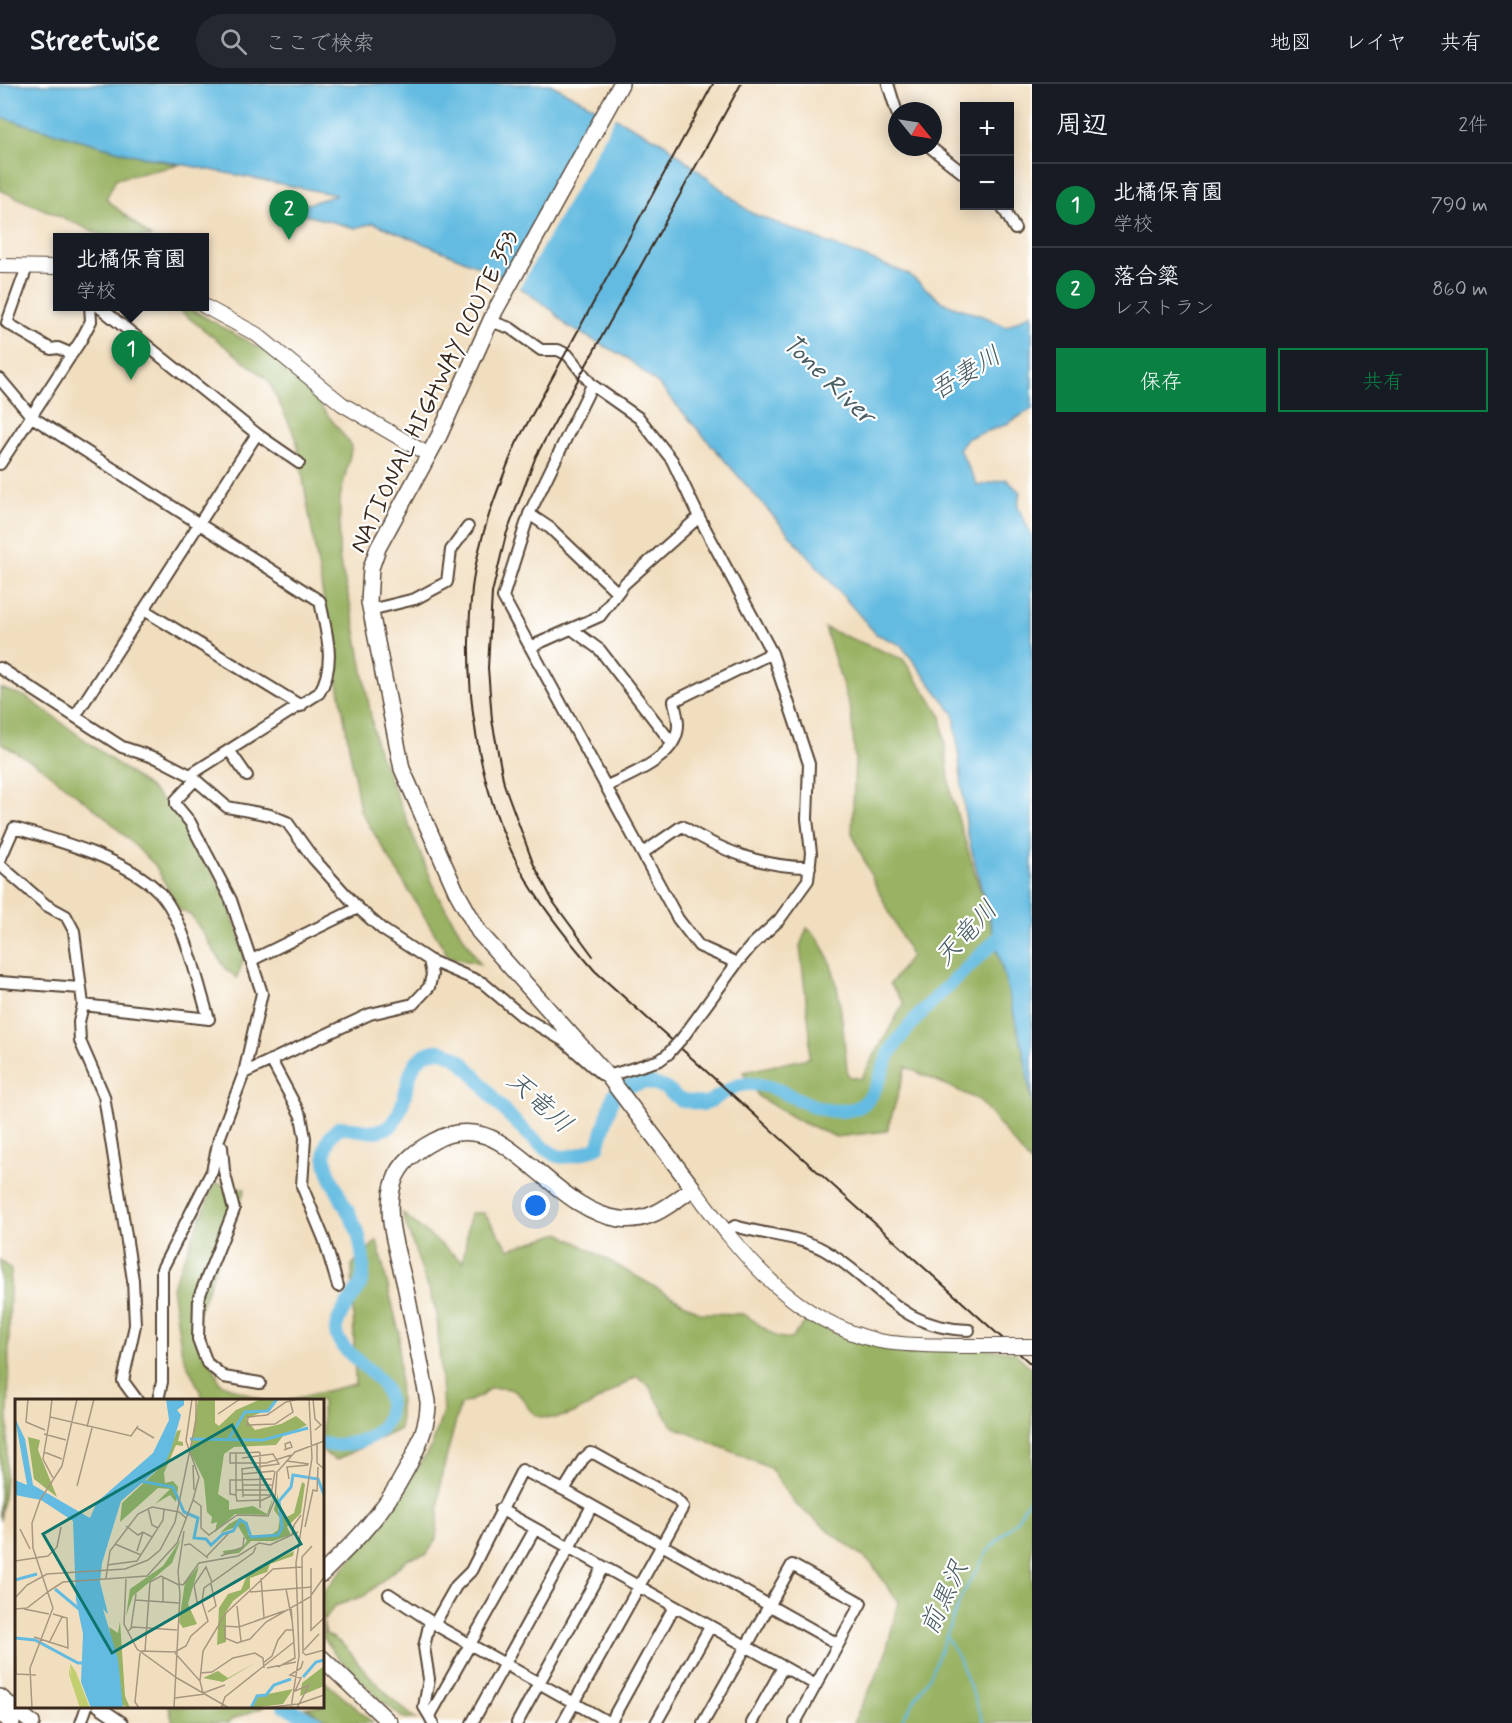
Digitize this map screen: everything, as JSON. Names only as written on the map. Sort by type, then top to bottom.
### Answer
[{"type":"highway","name":"NATIONAL HIGHWAY ROUTE 353","points":[[621,84],[493,316],[429,455],[378,549],[369,585],[370,610],[406,784],[470,920],[611,1080],[693,1188]]},
{"type":"highway","points":[[324,1572],[375,1517],[406,1467],[427,1422],[428,1401],[391,1218],[393,1184],[405,1162],[420,1148],[444,1135],[460,1132],[484,1135],[507,1147],[591,1209],[619,1219],[638,1219],[657,1213],[693,1188]]},
{"type":"highway","points":[[324,1660],[390,1723]]},
{"type":"highway","points":[[0,1697],[32,1723]]},
{"type":"highway","points":[[0,1713],[12,1723]]},
{"type":"main road","points":[[0,266],[53,267]]},
{"type":"main road","points":[[209,309],[256,334],[315,386],[342,404],[429,455]]},
{"type":"main road","points":[[693,1188],[725,1232],[771,1283],[820,1319],[880,1341],[957,1346],[1032,1346]]},
{"type":"street","points":[[888,84],[894,102]]},
{"type":"street","points":[[941,156],[960,171]]},
{"type":"street","points":[[1004,210],[1015,229]]},
{"type":"street","points":[[27,267],[7,323],[51,350],[58,348],[72,354]]},
{"type":"street","points":[[0,464],[92,321],[91,311]]},
{"type":"street","points":[[104,311],[257,434],[299,464]]},
{"type":"street","points":[[0,668],[122,747],[159,759],[192,777],[227,807],[270,815],[287,822],[313,858],[358,908],[382,929],[429,960],[483,983],[522,1016],[564,1041],[594,1069],[611,1080],[660,1060],[683,1037],[737,963],[794,903],[808,880],[810,867],[807,819],[809,764],[772,653],[699,517],[672,460],[633,413],[592,385],[568,355],[558,350],[542,350],[493,316]]},
{"type":"street","points":[[0,379],[32,417],[320,601],[330,651],[328,674],[319,693],[229,750],[192,777],[176,800],[176,805],[190,822],[231,900],[262,993],[244,1073],[222,1132],[204,1191],[200,1192],[165,1260],[161,1274],[162,1362],[158,1399]]},
{"type":"street","points":[[592,385],[529,514],[503,597],[678,919],[699,946],[737,963]]},
{"type":"street","points":[[75,715],[257,434]]},
{"type":"street","points":[[529,514],[550,528],[617,592]]},
{"type":"street","points":[[530,647],[573,630],[600,616],[617,592],[699,517]]},
{"type":"street","points":[[370,610],[415,599],[447,582],[450,550],[468,527]]},
{"type":"street","points":[[144,610],[301,706]]},
{"type":"street","points":[[573,630],[600,650],[672,743]]},
{"type":"street","points":[[607,786],[648,767],[672,743],[678,726],[674,701],[763,660],[772,653]]},
{"type":"street","points":[[229,750],[248,776]]},
{"type":"street","points":[[643,853],[682,826],[707,842],[736,854],[793,868],[810,867]]},
{"type":"street","points":[[0,860],[14,828],[58,841],[139,874],[161,893],[180,929],[209,1019],[83,1005]]},
{"type":"street","points":[[0,865],[46,905],[66,916],[74,931],[83,1005],[79,1022],[80,1041],[104,1096],[126,1223],[133,1280],[135,1325],[123,1381],[136,1399]]},
{"type":"street","points":[[252,960],[358,908]]},
{"type":"street","points":[[244,1073],[370,1014],[413,1004],[429,987],[432,975],[429,960]]},
{"type":"street","points":[[0,982],[80,988]]},
{"type":"street","points":[[271,1060],[301,1116],[305,1138],[302,1186],[324,1239],[338,1286]]},
{"type":"street","points":[[222,1132],[224,1172],[234,1210],[199,1297],[198,1339],[207,1363],[224,1377],[260,1383]]},
{"type":"street","points":[[725,1232],[735,1226],[816,1246],[837,1259],[908,1315],[944,1329],[969,1330]]},
{"type":"street","points":[[563,1723],[663,1546],[683,1506],[676,1499],[590,1454],[582,1459],[564,1490]]},
{"type":"street","points":[[674,1607],[610,1723],[439,1627],[436,1620],[456,1586],[471,1571],[494,1530],[500,1509],[522,1470],[564,1490],[838,1644]]},
{"type":"street","points":[[472,1723],[592,1506]]},
{"type":"street","points":[[500,1509],[816,1685]]},
{"type":"street","points":[[431,1720],[535,1529]]},
{"type":"street","points":[[704,1723],[792,1564],[861,1603],[795,1723]]},
{"type":"street","points":[[517,1723],[603,1567]]},
{"type":"street","points":[[389,1594],[430,1621],[424,1647],[429,1679],[424,1707],[431,1720]]},
{"type":"street","points":[[656,1723],[710,1627]]},
{"type":"street","points":[[752,1723],[783,1667]]},
{"type":"street","points":[[81,1723],[87,1708]]},
{"type":"street","points":[[100,1708],[123,1723]]},
{"type":"green space","points":[[0,117],[130,154],[179,165],[116,179],[106,199],[146,233],[97,233],[0,190]]},
{"type":"green space","points":[[180,311],[194,311],[275,357],[305,386],[352,446],[340,498],[339,558],[354,620],[376,745],[438,896],[480,964],[449,957],[360,810],[296,438],[268,380]]},
{"type":"green space","points":[[825,628],[903,659],[941,715],[951,795],[991,925],[1024,1054],[1032,1104],[1032,1165],[979,1100],[906,1067],[887,1131],[836,1137],[799,1121],[759,1097],[743,1072],[809,1058],[810,1034],[800,946],[807,928],[819,940],[828,956],[834,975],[839,996],[848,1076],[861,1079],[904,1003],[890,984],[911,956],[852,833],[855,759],[851,712]]},
{"type":"green space","points":[[0,688],[26,697],[54,717],[151,789],[189,826],[226,898],[245,955],[237,978],[226,969],[191,915],[179,909],[155,865],[104,816],[38,765],[0,743]]},
{"type":"green space","points":[[215,1183],[245,1189],[195,1322],[220,1383],[260,1399],[204,1399],[182,1353],[172,1287]]},
{"type":"green space","points":[[402,1213],[463,1262],[470,1213],[484,1213],[509,1249],[560,1233],[701,1313],[744,1314],[777,1337],[791,1339],[807,1320],[840,1334],[1014,1352],[1032,1369],[1032,1723],[853,1723],[885,1657],[898,1602],[872,1564],[796,1505],[770,1468],[672,1426],[649,1386],[637,1376],[586,1407],[558,1418],[545,1418],[533,1413],[522,1397],[506,1388],[490,1388],[481,1396],[460,1405],[441,1478],[436,1540],[427,1554],[409,1558],[364,1596],[335,1606],[324,1620],[324,1592],[385,1518],[432,1445],[443,1412],[437,1314]]},
{"type":"green space","points":[[377,1241],[399,1332],[400,1429],[336,1460],[324,1453],[324,1399],[293,1399],[355,1384],[352,1265]]},
{"type":"green space","points":[[0,1260],[11,1270],[8,1427],[0,1521]]},
{"type":"green space","points":[[324,1626],[326,1634],[346,1648],[380,1687],[416,1719],[403,1718],[375,1695],[334,1653],[324,1638]]},
{"type":"green space","points":[[324,1681],[373,1723],[333,1723],[307,1708],[324,1708]]},
{"type":"green space","points":[[169,1708],[261,1708],[230,1720],[229,1723],[173,1723]]},
{"type":"water","points":[[0,84],[550,84],[664,143],[751,213],[908,274],[944,303],[988,318],[1006,327],[1032,313],[1032,409],[1005,425],[968,438],[959,449],[978,486],[1006,479],[1020,492],[1018,507],[1032,537],[1032,1104],[1024,1054],[967,832],[954,714],[901,645],[876,634],[660,386],[627,358],[567,326],[553,311],[507,278],[374,223],[355,228],[272,206],[307,204],[337,195],[130,154],[0,117]]},
{"type":"pier","points":[[602,106],[617,114],[519,289],[506,281]]},
{"type":"waterway","name":"天竜川","points":[[324,1444],[347,1444],[371,1436],[387,1420],[389,1408],[383,1385],[343,1347],[336,1331],[342,1312],[361,1283],[363,1260],[359,1237],[332,1180],[325,1151],[329,1138],[340,1127],[374,1132],[390,1127],[400,1110],[411,1073],[418,1060],[430,1052],[442,1051],[453,1056],[474,1074],[499,1105],[527,1133],[544,1148],[563,1157],[598,1147],[614,1094],[623,1087],[647,1082],[665,1088],[680,1100],[704,1104],[736,1086],[755,1084],[783,1092],[824,1109],[838,1111],[853,1109],[862,1105],[874,1091],[889,1054],[906,1030],[1007,928]]},
{"type":"waterway","name":"前黒沢","points":[[900,1723],[931,1674],[962,1595],[987,1552],[1017,1520],[1032,1494]]},
{"type":"waterway","points":[[946,1637],[959,1658],[984,1723]]},
{"type":"waterway","name":"天竜川","points":[[288,1708],[319,1723]]},
{"type":"railway","points":[[713,84],[516,444],[489,514],[475,569],[469,624],[471,697],[483,770],[493,806],[522,872],[556,923],[595,971],[1032,1365]]},
{"type":"railway","points":[[593,956],[554,903],[533,863],[504,784],[492,720],[488,668],[492,593],[506,535],[536,456],[741,84]]},
{"type":"place","name":"落合簗","points":[[289,240]]},
{"type":"place","name":"北橘保育園","points":[[131,380]]},
{"type":"water label","name":"吾妻川","points":[[966,374]]},
{"type":"water label","name":"Tone River","points":[[828,380]]}]
